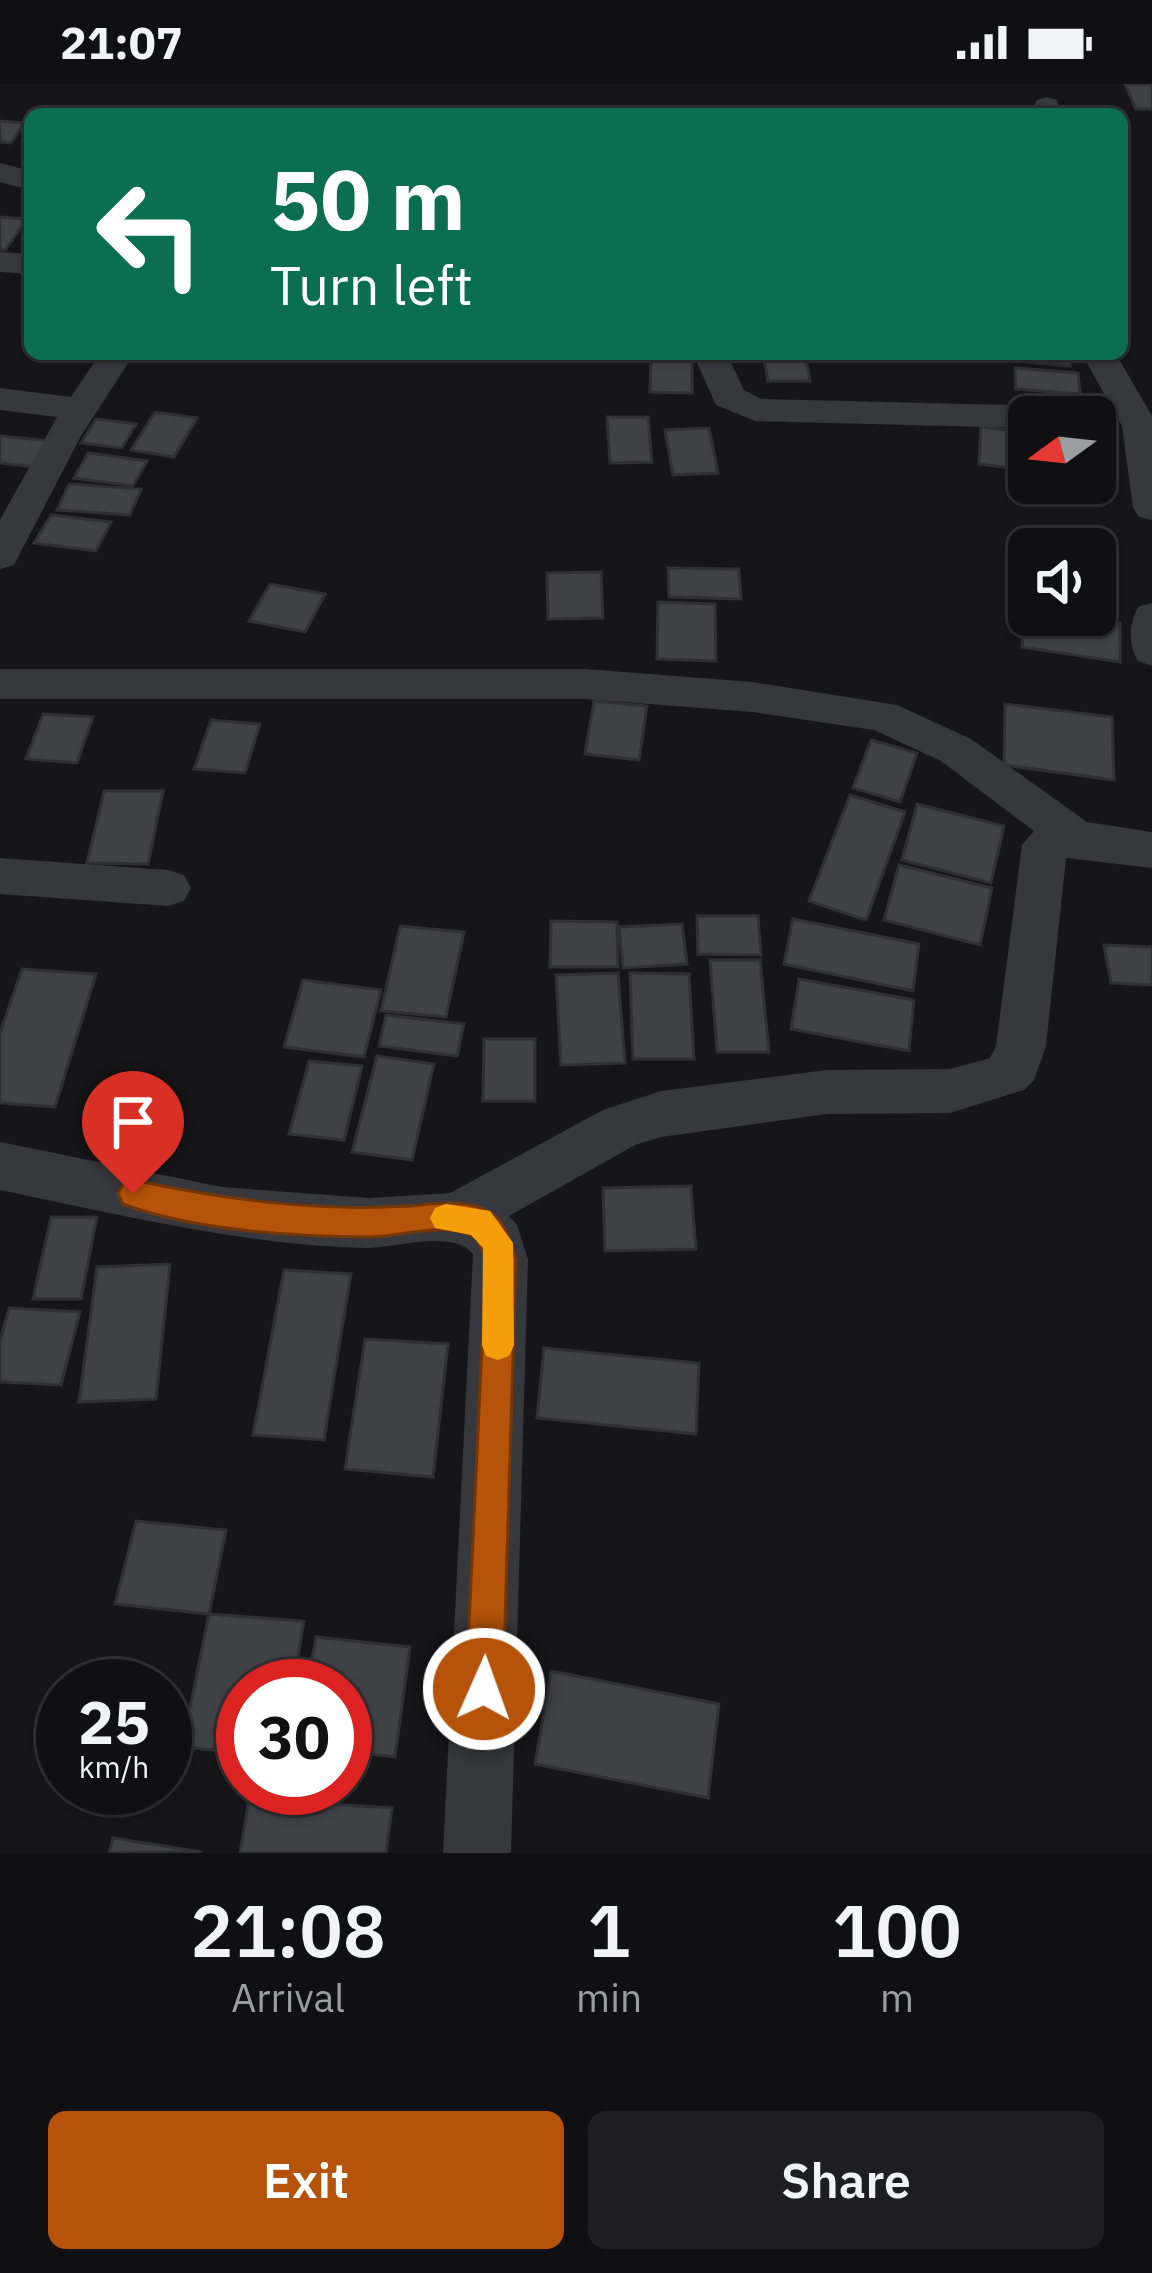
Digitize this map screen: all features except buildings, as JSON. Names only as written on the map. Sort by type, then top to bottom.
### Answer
[{"type":"street","points":[[0,556],[80,409],[113,360]]},
{"type":"street","points":[[713,360],[729,397],[755,410],[1008,416]]},
{"type":"street","points":[[1102,360],[1140,426],[1152,508]]},
{"type":"street","points":[[0,399],[80,409]]},
{"type":"street","points":[[1116,424],[1140,426]]},
{"type":"street","points":[[1152,616],[1152,651]]},
{"type":"street","points":[[0,684],[585,684],[773,700],[881,716],[956,750],[1076,838]]},
{"type":"street","points":[[455,1217],[621,1126],[661,1114],[827,1091],[950,1091],[1006,1075],[1016,1065],[1021,1046],[1046,845],[1076,838],[1152,850]]},
{"type":"street","points":[[0,876],[168,888]]},
{"type":"street","points":[[0,1166],[222,1212],[369,1223],[455,1217],[479,1221],[490,1231],[501,1259],[477,1853]]},
{"type":"slow traffic","points":[[446,1218],[479,1221],[498,1243],[498,1345]]},
{"type":"route","points":[[133,1194],[222,1212],[296,1218],[369,1223],[455,1217],[479,1221],[490,1231],[501,1259],[484,1689]]}]
